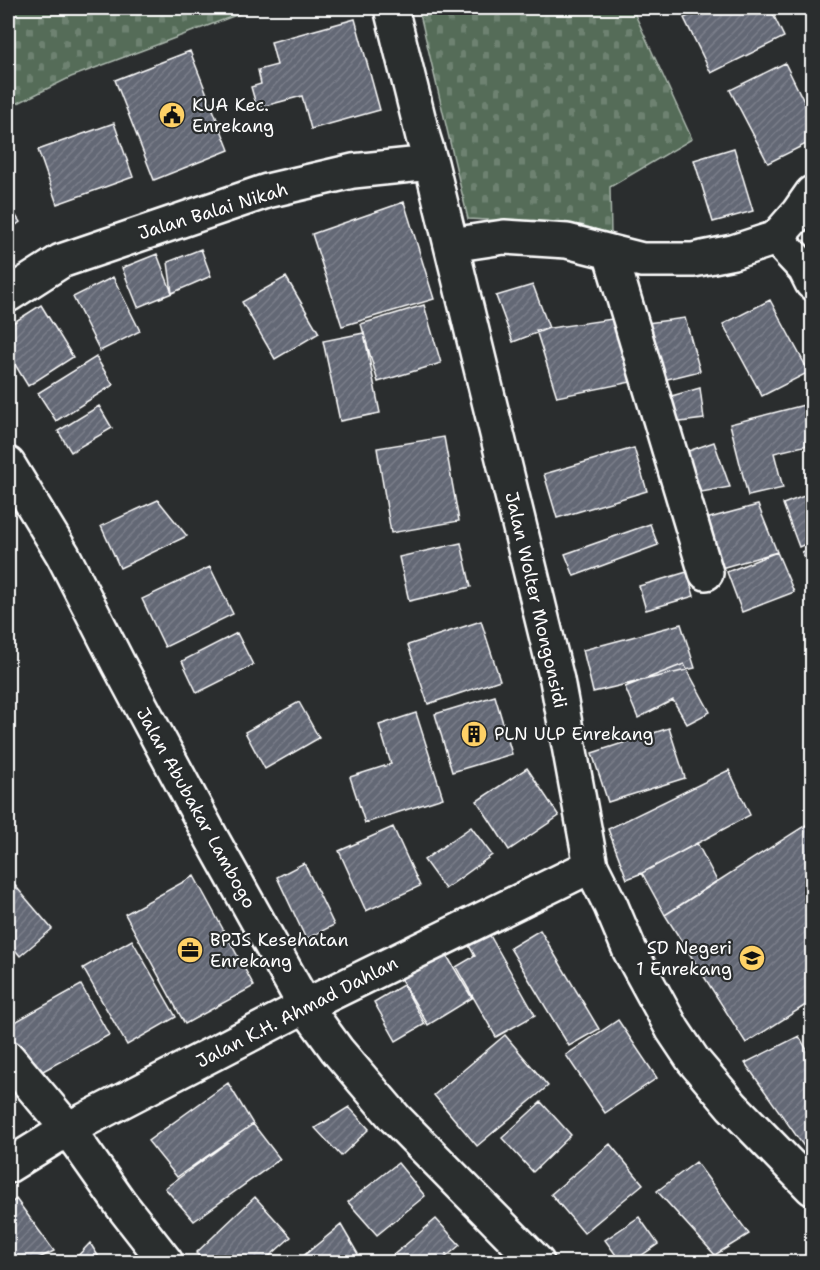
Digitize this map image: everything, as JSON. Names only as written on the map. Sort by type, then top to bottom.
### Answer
[{"type":"street","name":"Jalan Wolter Mongonsidi","points":[[391,8],[557,680],[591,866],[630,951],[673,1030],[693,1060],[732,1106],[813,1188]]},
{"type":"street","name":"Jalan Balai Nikah","points":[[8,295],[61,261],[267,191],[353,171],[431,163]]},
{"type":"street","points":[[451,245],[504,237],[567,241],[642,260],[693,261],[733,252],[776,238],[813,194]]},
{"type":"street","points":[[776,238],[805,269],[813,283]]},
{"type":"street","points":[[610,252],[706,573]]},
{"type":"street","name":"Jalan Abubakar Lambogo","points":[[8,465],[63,555],[140,704],[305,1006],[337,1050],[395,1118],[537,1263]]},
{"type":"street","name":"Jalan K.H. Ahmad Dahlan","points":[[8,1166],[68,1129],[305,1006],[591,866]]},
{"type":"street","points":[[8,1058],[68,1129],[166,1263]]},
{"type":"green space","points":[[8,8],[255,8],[71,77],[8,108]]},
{"type":"green space","points":[[424,8],[632,8],[692,139],[610,187],[611,234],[581,225],[468,219],[419,10]]},
{"type":"building","points":[[706,8],[770,8],[784,37],[711,73],[684,18]]},
{"type":"building","points":[[355,19],[380,110],[311,129],[302,96],[257,108],[251,87],[261,84],[258,70],[277,65],[271,42]]},
{"type":"building","name":"KUA Kec. Enrekang","points":[[190,51],[229,150],[154,180],[115,80]]},
{"type":"building","points":[[785,63],[812,118],[812,141],[768,163],[730,90]]},
{"type":"building","points":[[114,123],[133,177],[57,204],[38,150]]},
{"type":"building","points":[[734,148],[753,211],[713,222],[694,160]]},
{"type":"building","points":[[404,202],[434,299],[342,326],[312,234]]},
{"type":"building","points":[[8,204],[20,222],[8,231]]},
{"type":"building","points":[[201,249],[211,276],[172,293],[168,262]]},
{"type":"building","points":[[157,254],[172,293],[138,307],[122,268]]},
{"type":"building","points":[[113,277],[140,331],[100,351],[73,297]]},
{"type":"building","points":[[286,277],[319,333],[275,359],[242,302]]},
{"type":"building","points":[[533,285],[549,328],[513,342],[496,296]]},
{"type":"building","points":[[770,300],[809,372],[762,396],[723,324]]},
{"type":"building","points":[[41,305],[73,357],[28,386],[8,353],[8,326]]},
{"type":"building","points":[[424,305],[441,363],[378,382],[361,324]]},
{"type":"building","points":[[685,318],[700,371],[647,384],[632,325]]},
{"type":"building","points":[[612,319],[631,382],[557,397],[536,330]]},
{"type":"building","points":[[364,333],[380,413],[340,421],[323,341]]},
{"type":"building","points":[[96,357],[113,385],[56,421],[38,393]]},
{"type":"building","points":[[700,388],[704,419],[656,425],[650,402]]},
{"type":"building","points":[[812,403],[812,444],[774,453],[783,488],[748,496],[730,424]]},
{"type":"building","points":[[99,406],[112,428],[71,452],[58,431]]},
{"type":"building","points":[[444,437],[459,521],[391,533],[377,448]]},
{"type":"building","points":[[714,442],[730,487],[673,497],[660,461]]},
{"type":"building","points":[[634,448],[647,491],[557,518],[544,474]]},
{"type":"building","points":[[812,493],[812,541],[799,547],[783,504]]},
{"type":"building","points":[[158,500],[187,536],[120,568],[101,526]]},
{"type":"building","points":[[758,505],[777,552],[714,570],[698,521]]},
{"type":"building","points":[[650,524],[658,545],[574,576],[565,554]]},
{"type":"building","points":[[461,543],[471,587],[409,601],[399,557]]},
{"type":"building","points":[[812,548],[812,579],[802,552]]},
{"type":"building","points":[[777,552],[794,592],[742,612],[727,572]]},
{"type":"building","points":[[210,567],[233,614],[165,647],[142,599]]},
{"type":"building","points":[[687,572],[694,596],[646,610],[639,586]]},
{"type":"building","points":[[481,621],[500,680],[428,704],[408,645]]},
{"type":"building","points":[[681,624],[695,668],[593,692],[583,650]]},
{"type":"building","points":[[237,633],[253,665],[197,693],[182,661]]},
{"type":"building","points":[[684,664],[710,712],[687,724],[673,700],[638,718],[625,687]]},
{"type":"building","name":"PLN ULP Enrekang","points":[[495,696],[512,754],[452,772],[435,714]]},
{"type":"building","points":[[299,702],[319,738],[265,769],[245,732]]},
{"type":"building","points":[[416,713],[443,798],[365,823],[350,777],[391,764],[379,725]]},
{"type":"building","points":[[669,728],[685,778],[608,802],[592,753]]},
{"type":"building","points":[[527,768],[559,816],[509,850],[477,801]]},
{"type":"building","points":[[729,770],[750,815],[627,879],[608,829]]},
{"type":"building","name":"SD Negeri 1 Enrekang","points":[[812,821],[812,1001],[746,1043],[665,915]]},
{"type":"building","points":[[393,827],[420,886],[366,911],[339,851]]},
{"type":"building","points":[[471,827],[492,855],[445,889],[424,860]]},
{"type":"building","points":[[697,843],[717,881],[665,915],[642,873]]},
{"type":"building","points":[[304,863],[334,925],[306,939],[277,877]]},
{"type":"building","name":"BPJS Kesehatan Enrekang","points":[[194,876],[254,986],[185,1024],[125,914]]},
{"type":"building","points":[[12,882],[52,929],[20,956],[8,941],[8,886]]},
{"type":"building","points":[[540,930],[599,1029],[569,1046],[510,948]]},
{"type":"building","points":[[488,932],[535,1015],[496,1037],[456,967],[475,956],[468,944]]},
{"type":"building","points":[[132,940],[176,1017],[127,1045],[83,968]]},
{"type":"building","points":[[443,949],[472,998],[428,1025],[399,976]]},
{"type":"building","points":[[81,985],[109,1035],[32,1077],[8,1033],[8,1026]]},
{"type":"building","points":[[403,985],[425,1024],[396,1041],[374,1002]]},
{"type":"building","points":[[618,1020],[657,1078],[605,1113],[566,1055]]},
{"type":"building","points":[[505,1035],[548,1086],[477,1146],[434,1095]]},
{"type":"building","points":[[799,1036],[812,1059],[812,1158],[745,1063]]},
{"type":"building","points":[[228,1083],[253,1124],[177,1177],[148,1141]]},
{"type":"building","points":[[541,1102],[571,1135],[533,1172],[502,1138]]},
{"type":"building","points":[[349,1107],[369,1129],[341,1156],[315,1128]]},
{"type":"building","points":[[253,1124],[280,1159],[194,1221],[165,1188]]},
{"type":"building","points":[[610,1144],[643,1184],[584,1233],[551,1194]]},
{"type":"building","points":[[696,1162],[749,1234],[715,1255],[657,1191]]},
{"type":"building","points":[[398,1163],[425,1196],[377,1235],[348,1202]]},
{"type":"building","points":[[255,1197],[291,1237],[263,1262],[205,1262],[196,1253]]},
{"type":"building","points":[[16,1199],[54,1251],[31,1262],[8,1262],[8,1206]]},
{"type":"building","points":[[639,1217],[658,1244],[632,1262],[621,1262],[605,1240]]},
{"type":"building","points":[[436,1219],[460,1245],[440,1262],[396,1262],[391,1257]]},
{"type":"building","points":[[341,1225],[362,1261],[296,1262]]},
{"type":"building","points":[[90,1243],[102,1262],[72,1262]]},
{"type":"place","name":"KUA Kec. Enrekang","points":[[172,115]]},
{"type":"place","name":"PLN ULP Enrekang","points":[[474,734]]},
{"type":"place","name":"BPJS Kesehatan Enrekang","points":[[190,950]]},
{"type":"place","name":"SD Negeri 1 Enrekang","points":[[752,958]]}]
